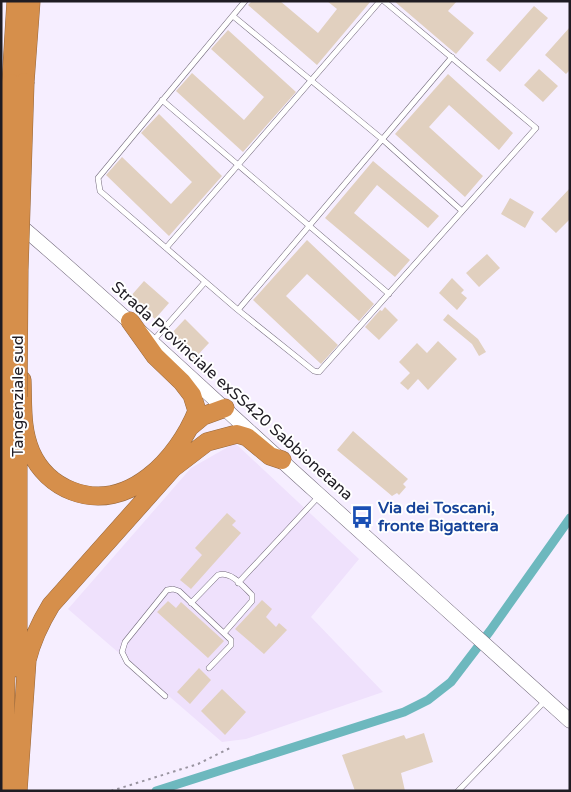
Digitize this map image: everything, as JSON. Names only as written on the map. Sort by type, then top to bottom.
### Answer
[{"type":"highway","points":[[10,1],[18,82]]},
{"type":"highway","name":"Tangenziale sud","points":[[4,791],[6,666],[19,270],[16,1]]},
{"type":"highway","name":"Tangenziale sud","points":[[18,791],[15,396],[18,82],[31,1]]},
{"type":"highway","points":[[15,396],[32,454],[50,478],[63,488],[77,493],[104,496],[119,493],[148,478],[166,461],[191,426],[197,411],[192,395],[182,382],[155,356],[130,321]]},
{"type":"highway","points":[[191,426],[203,416],[225,408]]},
{"type":"highway","points":[[18,791],[27,660],[38,626],[51,605],[174,468],[207,442],[217,428],[225,408]]},
{"type":"highway","points":[[207,442],[237,434],[247,436],[270,456],[282,460]]},
{"type":"main road","name":"Strada Provinciale exSS420 Sabbionetana","points":[[1,209],[130,321],[570,721]]},
{"type":"lane","points":[[245,1],[98,178],[100,191],[238,310],[314,371],[319,372],[536,128],[384,1]]},
{"type":"lane","points":[[166,248],[380,1]]},
{"type":"lane","points":[[233,16],[382,140],[462,211]]},
{"type":"lane","points":[[238,310],[452,57]]},
{"type":"lane","points":[[162,100],[389,294]]},
{"type":"lane","points":[[153,342],[205,282]]},
{"type":"lane","points":[[238,583],[320,495]]},
{"type":"lane","points":[[191,603],[218,575],[229,575],[238,583],[252,596],[252,601],[224,633]]},
{"type":"lane","points":[[165,696],[127,662],[122,652],[122,647],[167,590],[179,591],[231,640],[231,645],[209,668]]},
{"type":"lane","points":[[458,791],[546,700]]},
{"type":"path","points":[[111,791],[198,764],[232,747]]},
{"type":"shaded area","points":[[235,443],[359,559],[311,617],[383,692],[246,739],[222,742],[68,609],[191,468]]},
{"type":"building","points":[[252,1],[280,1],[318,33],[337,9],[327,1],[371,1],[317,65],[248,5]]},
{"type":"building","points":[[394,1],[457,1],[448,11],[474,33],[456,54]]},
{"type":"building","points":[[534,6],[548,18],[500,72],[486,60]]},
{"type":"building","points":[[570,27],[570,70],[566,74],[545,55]]},
{"type":"building","points":[[228,30],[296,92],[243,152],[176,91],[192,73],[244,120],[264,97],[211,49]]},
{"type":"building","points":[[539,69],[558,86],[543,102],[524,85]]},
{"type":"building","points":[[448,74],[513,133],[499,150],[449,105],[429,127],[483,176],[465,197],[395,134]]},
{"type":"building","points":[[159,114],[222,176],[169,236],[106,175],[122,157],[171,204],[192,182],[141,133]]},
{"type":"building","points":[[373,161],[439,216],[428,228],[377,185],[354,213],[410,260],[395,277],[325,218]]},
{"type":"building","points":[[570,188],[570,219],[556,233],[541,219]]},
{"type":"building","points":[[510,198],[534,212],[525,228],[501,214]]},
{"type":"building","points":[[307,240],[374,304],[359,321],[307,274],[286,296],[338,345],[321,364],[253,300]]},
{"type":"building","points":[[487,254],[500,268],[479,287],[466,273]]},
{"type":"building","points":[[452,278],[464,290],[461,293],[467,298],[457,310],[439,293]]},
{"type":"building","points":[[144,281],[169,303],[155,319],[130,297]]},
{"type":"building","points":[[385,307],[398,320],[379,340],[365,327]]},
{"type":"building","points":[[448,314],[478,339],[486,352],[479,356],[472,344],[443,320]]},
{"type":"building","points":[[185,319],[209,343],[194,359],[170,335]]},
{"type":"building","points":[[438,341],[457,359],[428,390],[418,379],[408,390],[400,383],[410,373],[399,362],[417,343],[427,353]]},
{"type":"building","points":[[353,431],[408,479],[403,484],[406,487],[399,495],[397,493],[392,496],[337,450]]},
{"type":"building","points":[[227,513],[236,521],[232,525],[241,533],[191,589],[180,580],[202,555],[195,548]]},
{"type":"building","points":[[262,600],[272,609],[266,617],[276,627],[279,623],[287,630],[264,654],[235,629]]},
{"type":"building","points":[[168,601],[176,608],[181,602],[224,641],[208,658],[157,612]]},
{"type":"building","points":[[199,668],[211,680],[190,704],[177,692]]},
{"type":"building","points":[[222,689],[246,712],[225,735],[201,711]]},
{"type":"building","points":[[424,733],[433,762],[401,773],[405,791],[355,791],[342,755],[404,735],[406,739]]},
{"type":"waterway","points":[[156,791],[404,712],[428,700],[451,682],[490,631],[570,518]]},
{"type":"place","name":"Via dei Toscani, fronte Bigattera","points":[[362,517]]}]
